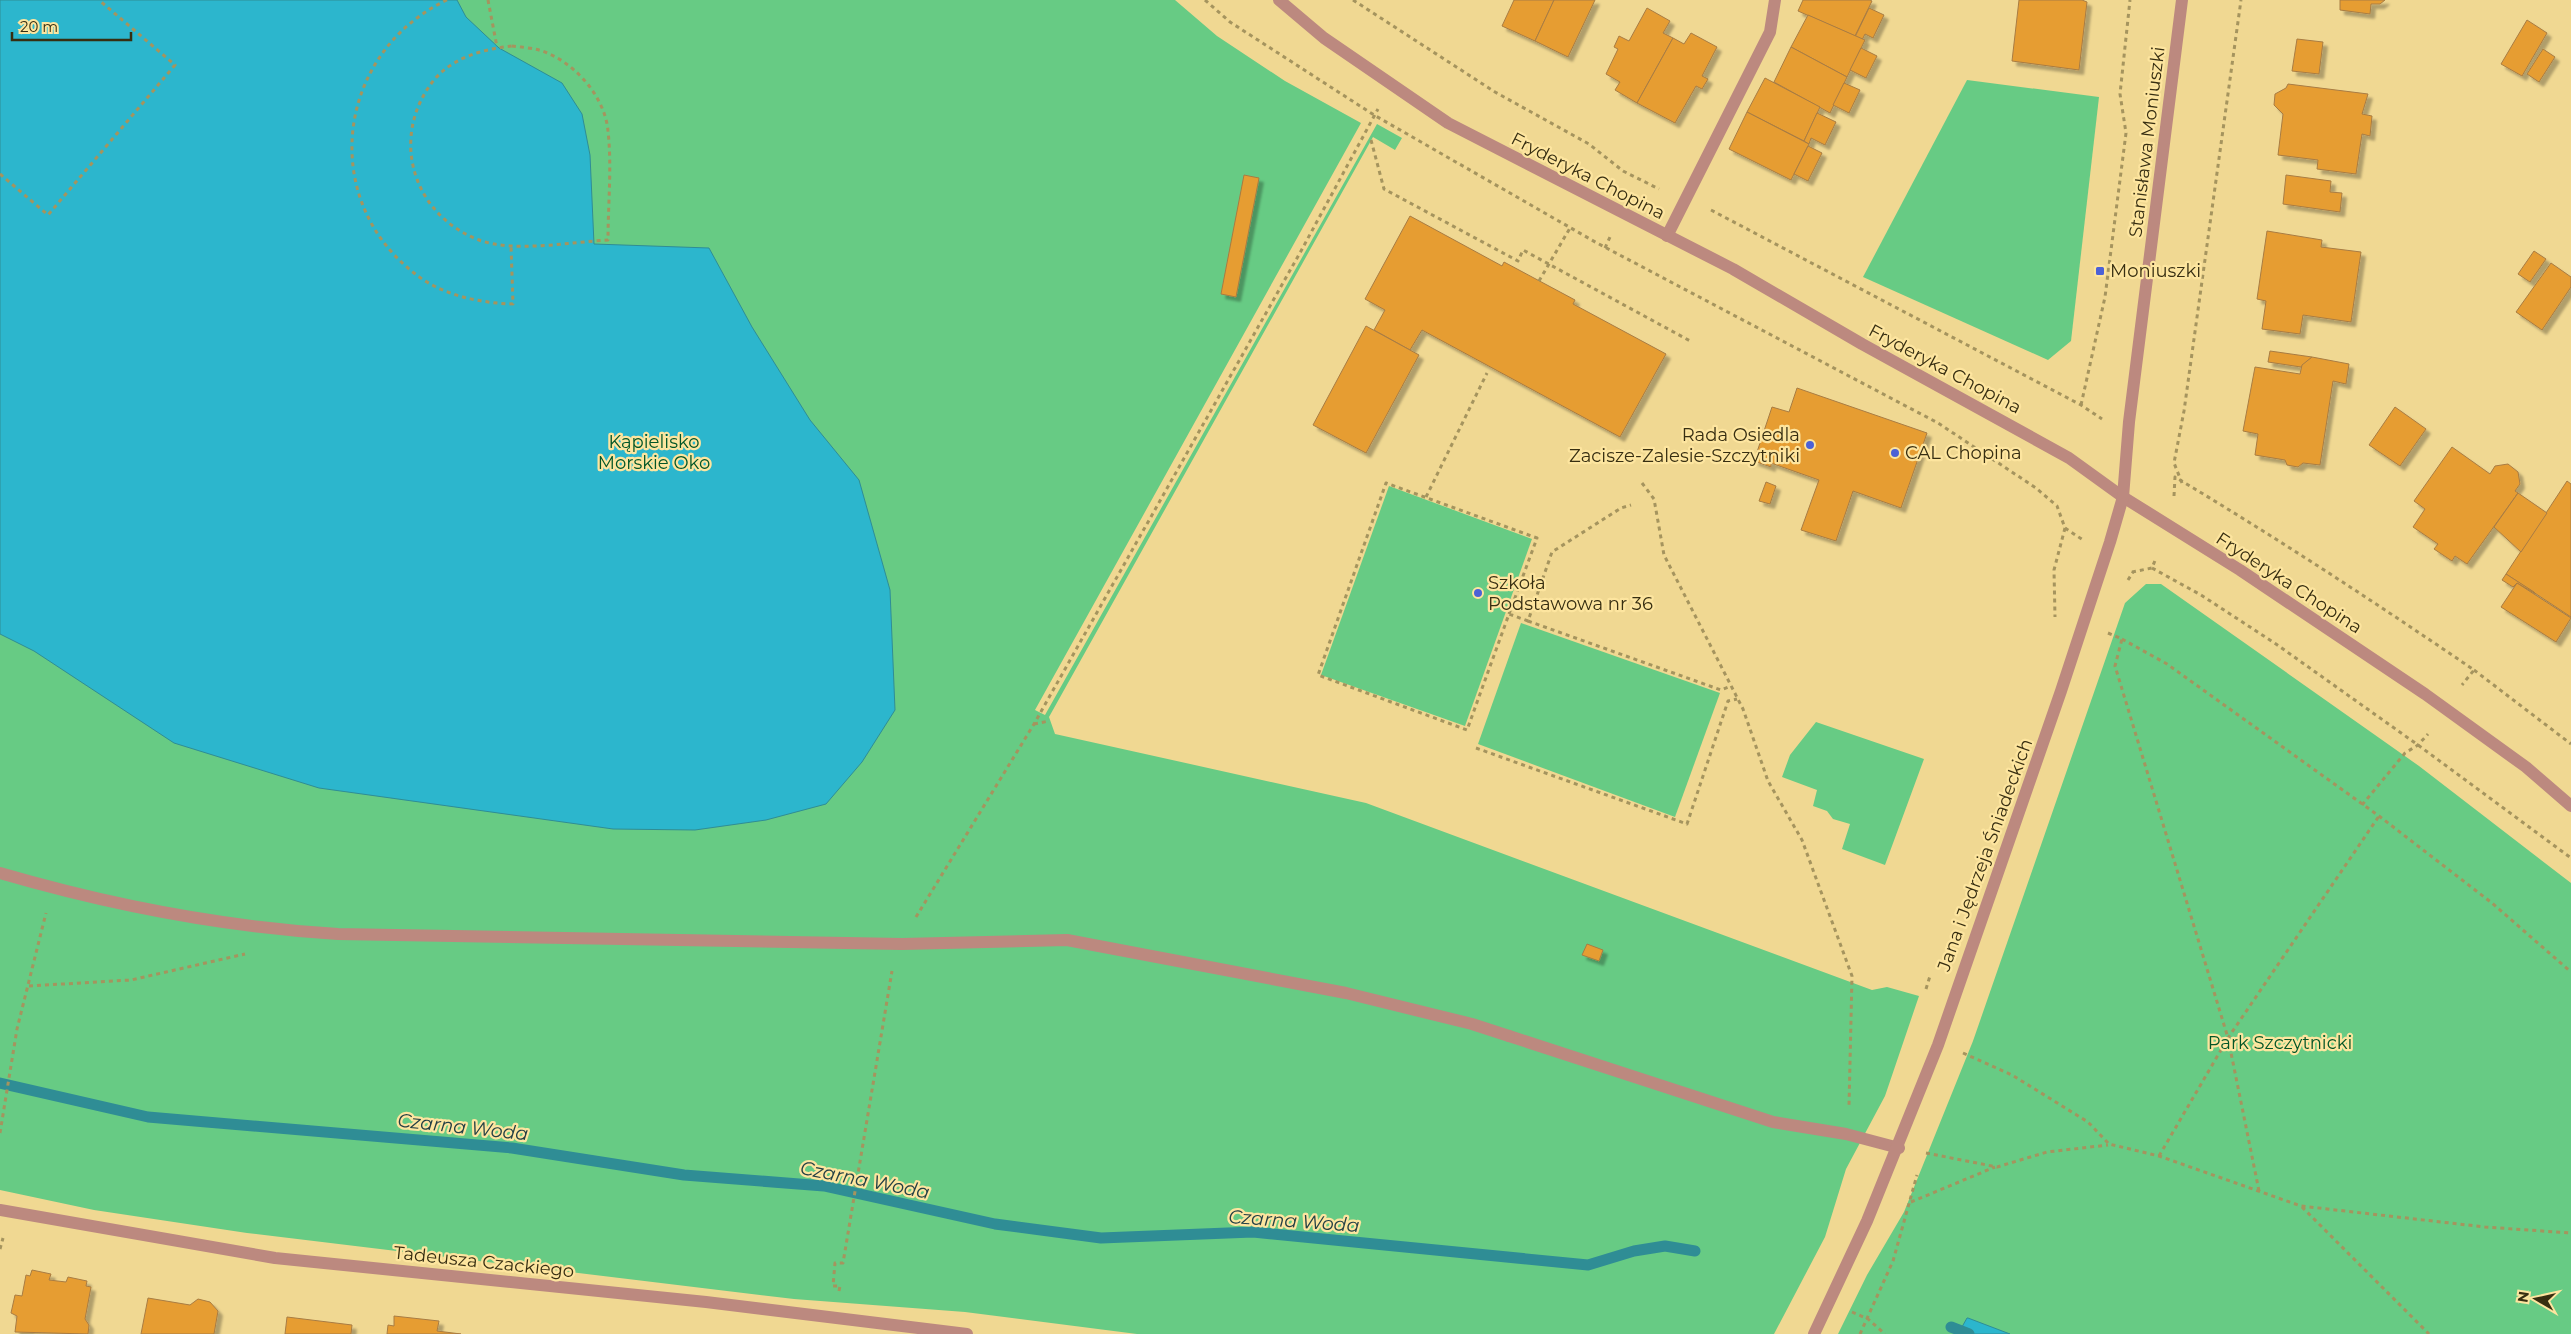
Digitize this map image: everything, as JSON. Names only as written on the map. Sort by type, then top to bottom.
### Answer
[{"type":"street","name":"Fryderyka Chopina","points":[[1279,0],[1324,38],[1448,123],[1733,269],[1862,344],[2069,458],[2123,497],[2240,570],[2424,694],[2526,767],[2571,806]]},
{"type":"street","points":[[1668,236],[1770,32],[1775,0]]},
{"type":"street","name":"Stanisława Moniuszki","points":[[2123,497],[2129,422],[2182,0]]},
{"type":"street","name":"Jana i Jędrzeja Śniadeckich","points":[[1814,1332],[1867,1221],[1899,1148],[1938,1045],[2084,624],[2123,497]]},
{"type":"street","points":[[0,873],[52,888],[187,918],[294,932],[348,935],[902,944],[1067,940],[1346,993],[1472,1024],[1773,1122],[1846,1134],[1899,1148]]},
{"type":"street","name":"Tadeusza Czackiego","points":[[0,1210],[275,1258],[706,1302],[967,1334]]},
{"type":"path","points":[[0,174],[48,215],[175,65],[99,0]]},
{"type":"path","points":[[447,0],[422,12],[389,42],[377,58],[364,83],[356,104],[352,137],[353,169],[360,197],[374,227],[392,251],[414,273],[446,291],[488,304],[514,304],[511,245]]},
{"type":"path","points":[[488,0],[497,47]]},
{"type":"path","points":[[1205,0],[1230,22],[1374,115],[1570,228],[1938,424],[2036,488],[2057,506],[2065,528],[2054,570],[2055,622]]},
{"type":"path","points":[[1353,0],[1495,92],[1589,144],[1623,171],[1674,197],[1699,203],[2081,405],[2105,421]]},
{"type":"path","points":[[2081,405],[2105,297],[2126,133],[2120,94],[2130,0]]},
{"type":"path","points":[[2182,483],[2174,463],[2184,410],[2241,0]]},
{"type":"path","points":[[512,46],[540,50],[558,58],[591,88],[599,103],[608,130],[608,240],[511,245],[479,240],[453,226],[432,210],[413,168],[411,146],[414,124],[422,98],[435,79],[457,62],[475,53],[497,47],[512,46]]},
{"type":"path","points":[[838,1300],[840,1286],[833,1286],[835,1263],[843,1263],[894,962],[902,944],[1034,724],[1301,251],[1392,84]]},
{"type":"path","points":[[1371,140],[1384,189],[1518,261],[1523,250],[1692,342]]},
{"type":"path","points":[[1539,281],[1570,228]]},
{"type":"path","points":[[1426,498],[1487,373]]},
{"type":"path","points":[[2174,497],[2175,477],[2270,534],[2474,670],[2571,744]]},
{"type":"path","points":[[1386,483],[1537,538],[1509,614],[1467,730],[1318,675],[1386,483]]},
{"type":"path","points":[[1642,483],[1654,499],[1664,555],[1743,709],[1768,781],[1802,840],[1852,976],[1850,1096],[1846,1134]]},
{"type":"path","points":[[1528,621],[1552,552],[1621,508],[1631,505]]},
{"type":"path","points":[[2065,528],[2089,543]]},
{"type":"path","points":[[2152,568],[2156,558]]},
{"type":"path","points":[[2127,566],[2133,572],[2152,568],[2201,594],[2276,644],[2418,745],[2571,858]]},
{"type":"path","points":[[1509,614],[1721,690],[1731,686]]},
{"type":"path","points":[[2084,624],[2122,639],[2167,664],[2378,816],[2492,903],[2571,972]]},
{"type":"path","points":[[2122,639],[2115,666],[2228,1038],[2259,1191]]},
{"type":"path","points":[[2462,685],[2474,670]]},
{"type":"path","points":[[1476,748],[1687,824],[1728,702],[1737,699]]},
{"type":"path","points":[[1034,724],[1049,721]]},
{"type":"path","points":[[2362,805],[2405,752],[2418,745],[2428,734]]},
{"type":"path","points":[[2159,1156],[2228,1038],[2378,816]]},
{"type":"path","points":[[0,1133],[16,1029],[29,986],[52,888]]},
{"type":"path","points":[[29,986],[131,980],[254,952]]},
{"type":"path","points":[[1925,991],[1932,973]]},
{"type":"path","points":[[1938,1045],[1959,1051],[2012,1075],[2088,1122],[2109,1144]]},
{"type":"path","points":[[1860,1334],[1893,1261],[1910,1203],[1997,1166],[2047,1152],[2109,1144],[2159,1156],[2302,1206],[2485,1227],[2571,1233]]},
{"type":"path","points":[[1922,1153],[1997,1166]]},
{"type":"path","points":[[2302,1206],[2429,1334]]},
{"type":"path","points":[[0,1249],[3,1237]]},
{"type":"path","points":[[1829,1302],[1868,1319],[1886,1334]]},
{"type":"green space","name":"Kąpielisko Morskie Oko","points":[[0,0],[1175,0],[1217,36],[1285,81],[1361,123],[1035,710],[1045,715],[1377,124],[1402,138],[1395,150],[1373,137],[1049,717],[1055,734],[1366,803],[1872,990],[1887,987],[1919,996],[1885,1096],[1846,1169],[1825,1237],[1774,1334],[1137,1334],[965,1312],[794,1299],[247,1233],[94,1210],[0,1190]]},
{"type":"green space","points":[[1967,80],[2099,97],[2071,341],[2048,360],[1863,277]]},
{"type":"green space","points":[[1389,486],[1532,539],[1465,726],[1321,675]]},
{"type":"green space","name":"Park Szczytnicki","points":[[2146,584],[2161,584],[2419,766],[2571,883],[2571,1334],[1838,1334],[1867,1275],[1904,1212],[1973,1041],[2125,603]]},
{"type":"green space","points":[[1521,623],[1720,693],[1675,817],[1478,744]]},
{"type":"green space","points":[[1816,722],[1924,759],[1885,865],[1842,849],[1850,824],[1833,819],[1827,811],[1813,806],[1817,790],[1782,777],[1790,755]]},
{"type":"water","points":[[0,0],[457,0],[466,17],[499,48],[562,83],[582,114],[590,155],[594,244],[709,248],[752,327],[810,420],[859,480],[890,590],[895,710],[862,762],[826,804],[766,820],[695,830],[613,829],[319,788],[174,743],[34,651],[0,634]]},
{"type":"water","points":[[1968,1318],[2010,1334],[1958,1334]]},
{"type":"building","points":[[1514,0],[1554,0],[1535,41],[1502,26]]},
{"type":"building","points":[[1554,0],[1595,0],[1568,57],[1535,41]]},
{"type":"building","points":[[1803,0],[1872,1],[1855,36],[1798,11]]},
{"type":"building","points":[[2019,0],[2082,0],[2087,2],[2079,70],[2012,61]]},
{"type":"building","points":[[2340,0],[2385,0],[2380,4],[2371,4],[2370,14],[2340,10]]},
{"type":"building","points":[[1647,8],[1670,21],[1663,33],[1673,38],[1637,103],[1615,90],[1620,82],[1606,74],[1618,49],[1614,47],[1619,36],[1629,41]]},
{"type":"building","points":[[1869,8],[1884,15],[1873,38],[1865,34],[1862,40],[1855,37]]},
{"type":"building","points":[[1808,15],[1865,40],[1847,77],[1791,47]]},
{"type":"building","points":[[2527,20],[2547,33],[2522,76],[2501,64]]},
{"type":"building","points":[[1691,33],[1717,47],[1702,76],[1708,79],[1702,89],[1696,86],[1675,123],[1637,103],[1673,38],[1684,44]]},
{"type":"building","points":[[2297,39],[2323,42],[2319,74],[2292,71]]},
{"type":"building","points":[[1791,47],[1847,77],[1830,113],[1774,82]]},
{"type":"building","points":[[1861,48],[1877,56],[1866,78],[1850,70]]},
{"type":"building","points":[[2543,49],[2555,57],[2539,82],[2527,74]]},
{"type":"building","points":[[1765,78],[1820,107],[1804,141],[1747,112]]},
{"type":"building","points":[[1844,83],[1860,90],[1849,113],[1833,105]]},
{"type":"building","points":[[2288,84],[2368,94],[2362,114],[2372,116],[2370,136],[2362,134],[2356,174],[2317,169],[2318,160],[2278,155],[2283,114],[2274,105],[2275,94],[2286,88]]},
{"type":"building","points":[[1747,112],[1809,144],[1791,180],[1729,149]]},
{"type":"building","points":[[1817,113],[1836,122],[1825,145],[1811,138],[1809,144],[1804,141]]},
{"type":"building","points":[[1808,146],[1822,153],[1808,181],[1794,174]]},
{"type":"building","points":[[1244,175],[1259,178],[1236,297],[1221,294]]},
{"type":"building","points":[[2286,175],[2331,181],[2330,192],[2342,193],[2340,212],[2283,204]]},
{"type":"building","points":[[1410,216],[1502,266],[1504,262],[1575,300],[1573,304],[1666,354],[1620,437],[1422,330],[1410,350],[1374,330],[1385,310],[1365,299]]},
{"type":"building","points":[[2267,231],[2322,240],[2321,247],[2361,252],[2351,322],[2303,315],[2300,334],[2262,329],[2266,301],[2257,299]]},
{"type":"building","points":[[2534,251],[2546,259],[2530,282],[2518,274]]},
{"type":"building","points":[[2551,263],[2571,277],[2571,287],[2542,330],[2516,312]]},
{"type":"building","points":[[1366,326],[1419,355],[1366,453],[1313,425]]},
{"type":"building","points":[[2270,351],[2312,357],[2301,367],[2268,362]]},
{"type":"building","points":[[2312,357],[2349,364],[2346,384],[2333,381],[2320,465],[2303,463],[2298,467],[2287,465],[2285,460],[2255,455],[2258,434],[2243,431],[2255,367],[2300,374],[2302,365]]},
{"type":"building","points":[[1797,388],[1927,433],[1901,508],[1853,491],[1836,541],[1801,530],[1819,480],[1771,463],[1771,467],[1754,461],[1772,407],[1789,412]]},
{"type":"building","points":[[2395,407],[2426,429],[2400,466],[2369,445]]},
{"type":"building","points":[[2452,447],[2490,474],[2495,466],[2508,464],[2518,472],[2520,484],[2515,491],[2518,493],[2467,564],[2455,556],[2452,561],[2434,549],[2438,544],[2413,527],[2425,509],[2414,501]]},
{"type":"building","points":[[2567,481],[2571,484],[2571,617],[2506,574]]},
{"type":"building","points":[[1766,482],[1776,486],[1770,504],[1759,501]]},
{"type":"building","points":[[2518,493],[2547,513],[2521,552],[2494,527]]},
{"type":"building","points":[[2506,574],[2536,594],[2517,583],[2513,587],[2502,580]]},
{"type":"building","points":[[2517,583],[2571,618],[2556,642],[2501,607]]},
{"type":"building","points":[[1587,944],[1603,950],[1599,961],[1582,955]]},
{"type":"building","points":[[32,1270],[51,1274],[49,1280],[66,1282],[68,1277],[87,1281],[86,1286],[91,1287],[85,1319],[89,1325],[88,1334],[15,1332],[17,1316],[11,1313],[15,1295],[22,1296],[26,1275],[30,1276]]},
{"type":"building","points":[[148,1298],[190,1305],[198,1299],[210,1302],[218,1311],[214,1334],[141,1334]]},
{"type":"building","points":[[394,1316],[439,1321],[437,1331],[461,1334],[387,1334],[388,1325],[394,1326]]},
{"type":"building","points":[[287,1317],[352,1325],[351,1334],[285,1334]]},
{"type":"waterway","name":"Czarna Woda","points":[[0,1083],[148,1117],[512,1148],[684,1175],[824,1186],[995,1224],[1101,1238],[1253,1232],[1588,1265],[1634,1251],[1665,1246],[1695,1251]]},
{"type":"waterway","name":"Czarna Woda","points":[[1951,1327],[1969,1334]]},
{"type":"place","name":"Moniuszki","points":[[2100,271]]},
{"type":"place","name":"Rada Osiedla Zacisze-Zalesie-Szczytniki","points":[[1810,445]]},
{"type":"place","name":"CAL Chopina","points":[[1895,453]]},
{"type":"place","name":"Szkoła Podstawowa nr 36","points":[[1478,593]]}]
